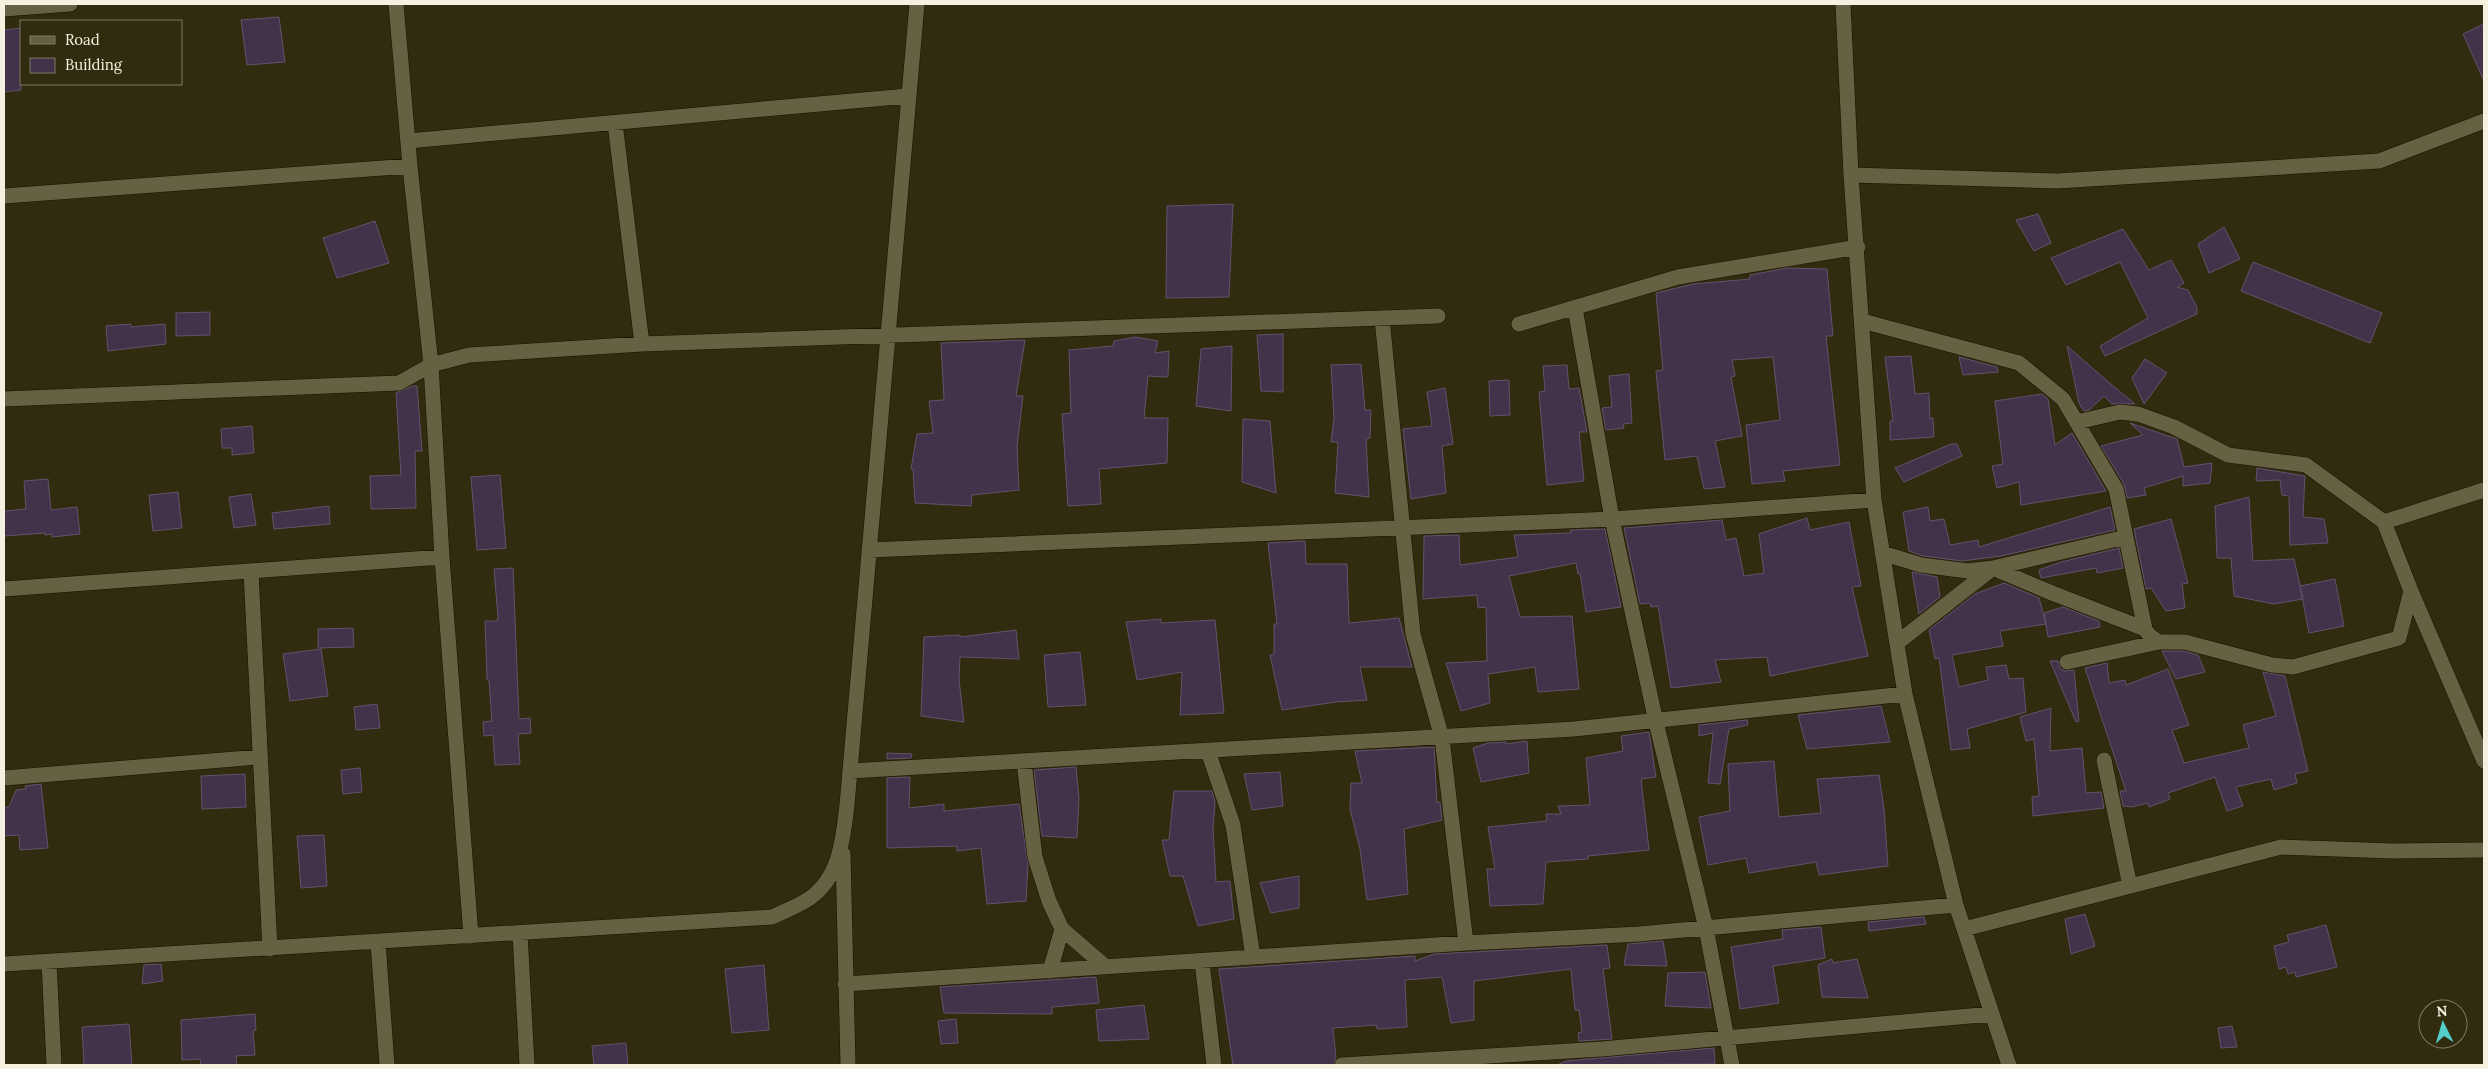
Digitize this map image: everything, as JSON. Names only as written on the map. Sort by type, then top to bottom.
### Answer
[{"type":"street","points":[[4,10],[70,4]]},
{"type":"street","points":[[396,4],[410,166],[431,364],[442,557],[471,936]]},
{"type":"street","points":[[848,1065],[842,844],[917,4]]},
{"type":"street","points":[[1843,4],[1851,175],[1858,247],[1874,500],[1882,553],[1905,694],[1956,905],[2009,1065]]},
{"type":"street","points":[[408,141],[908,96]]},
{"type":"street","points":[[1851,175],[2057,181],[2379,161],[2484,121]]},
{"type":"street","points":[[615,123],[642,344]]},
{"type":"street","points":[[4,196],[410,166]]},
{"type":"street","points":[[1519,324],[1678,277],[1858,247]]},
{"type":"street","points":[[1575,308],[1612,519],[1656,722],[1706,928],[1732,1065]]},
{"type":"street","points":[[4,399],[398,384],[431,364],[469,355],[642,344],[1438,316]]},
{"type":"street","points":[[1382,318],[1413,634],[1442,738],[1466,943]]},
{"type":"street","points":[[1862,321],[2019,363],[2063,399],[2116,489],[2145,629],[2150,636],[2159,642]]},
{"type":"street","points":[[2078,422],[2120,412],[2138,414],[2174,427],[2228,455],[2306,465],[2384,522],[2411,591],[2484,761]]},
{"type":"street","points":[[2384,522],[2484,490]]},
{"type":"street","points":[[869,550],[1612,519],[1874,500]]},
{"type":"street","points":[[1882,553],[1921,565],[1968,571],[1994,568],[2126,537]]},
{"type":"street","points":[[4,589],[442,557]]},
{"type":"street","points":[[1994,568],[2052,594],[2145,629]]},
{"type":"street","points":[[1897,644],[1994,568]]},
{"type":"street","points":[[250,572],[270,949]]},
{"type":"street","points":[[2066,662],[2159,642],[2185,642],[2272,665],[2293,667],[2399,638],[2411,591]]},
{"type":"street","points":[[850,771],[1442,738],[1656,722],[1905,694]]},
{"type":"street","points":[[1208,751],[1233,825],[1253,958]]},
{"type":"street","points":[[4,778],[260,757]]},
{"type":"street","points":[[2104,760],[2130,886]]},
{"type":"street","points":[[1024,762],[1035,857],[1049,902],[1062,929],[1106,967]]},
{"type":"street","points":[[4,964],[772,917],[809,899],[827,881],[842,844]]},
{"type":"street","points":[[1964,929],[2281,847],[2393,852],[2484,850]]},
{"type":"street","points":[[845,984],[1706,928],[1819,916],[1956,905]]},
{"type":"street","points":[[1050,971],[1062,929]]},
{"type":"street","points":[[520,933],[527,1065]]},
{"type":"street","points":[[378,942],[387,1065]]},
{"type":"street","points":[[49,962],[54,1065]]},
{"type":"street","points":[[1202,962],[1214,1065]]},
{"type":"street","points":[[1342,1065],[1602,1049],[1992,1014]]},
{"type":"building","points":[[279,17],[285,62],[247,65],[241,20]]},
{"type":"building","points":[[2484,24],[2484,81],[2463,34]]},
{"type":"building","points":[[20,28],[21,90],[4,92],[4,30]]},
{"type":"building","points":[[1233,204],[1229,297],[1166,298],[1167,206]]},
{"type":"building","points":[[2038,214],[2051,243],[2034,251],[2016,220]]},
{"type":"building","points":[[375,221],[389,263],[337,278],[323,238]]},
{"type":"building","points":[[2224,227],[2240,259],[2209,273],[2198,244]]},
{"type":"building","points":[[2123,229],[2149,270],[2171,260],[2184,283],[2177,287],[2188,290],[2197,307],[2197,314],[2105,356],[2100,346],[2148,318],[2120,262],[2066,285],[2051,258]]},
{"type":"building","points":[[2253,262],[2382,313],[2370,343],[2241,291]]},
{"type":"building","points":[[1787,268],[1827,269],[1833,336],[1826,336],[1840,465],[1783,471],[1785,481],[1752,484],[1746,425],[1780,420],[1773,357],[1732,360],[1735,376],[1731,377],[1742,436],[1715,441],[1725,487],[1704,489],[1697,456],[1665,460],[1656,371],[1663,370],[1656,293],[1693,284],[1750,279],[1750,275]]},
{"type":"building","points":[[210,312],[210,335],[176,336],[176,313]]},
{"type":"building","points":[[131,324],[131,327],[165,324],[166,344],[108,351],[106,326]]},
{"type":"building","points":[[1283,334],[1283,392],[1261,391],[1257,335]]},
{"type":"building","points":[[1135,337],[1158,341],[1155,353],[1169,351],[1168,377],[1148,376],[1144,418],[1168,418],[1167,463],[1099,469],[1101,504],[1068,506],[1062,414],[1071,413],[1069,350],[1113,346],[1114,341]]},
{"type":"building","points":[[1025,340],[1016,396],[1023,396],[1017,446],[1019,490],[972,495],[971,506],[915,503],[913,469],[911,469],[917,434],[933,433],[929,401],[944,400],[941,343]]},
{"type":"building","points":[[1232,346],[1231,411],[1196,406],[1201,349]]},
{"type":"building","points":[[2067,346],[2135,404],[2112,404],[2104,396],[2089,410],[2084,411],[2079,403]]},
{"type":"building","points":[[1911,356],[1915,394],[1929,393],[1930,419],[1933,418],[1934,437],[1890,440],[1890,421],[1893,421],[1885,357]]},
{"type":"building","points":[[1959,357],[1997,367],[1998,372],[1963,375]]},
{"type":"building","points":[[2145,359],[2167,373],[2144,404],[2132,378]]},
{"type":"building","points":[[1361,364],[1365,410],[1371,410],[1370,438],[1366,439],[1369,497],[1335,493],[1338,442],[1331,442],[1334,418],[1331,365]]},
{"type":"building","points":[[1567,365],[1569,389],[1579,388],[1587,432],[1579,432],[1584,481],[1547,485],[1539,392],[1545,391],[1543,366]]},
{"type":"building","points":[[1629,374],[1632,423],[1623,424],[1624,428],[1606,430],[1602,408],[1612,407],[1609,376]]},
{"type":"building","points":[[1509,380],[1510,415],[1490,416],[1489,381]]},
{"type":"building","points":[[417,386],[422,451],[415,451],[416,508],[371,509],[370,476],[401,475],[396,393]]},
{"type":"building","points":[[1445,388],[1453,444],[1442,446],[1446,493],[1411,499],[1403,429],[1432,426],[1427,392]]},
{"type":"building","points":[[2042,394],[2048,399],[2055,445],[2072,433],[2106,491],[2021,505],[2019,482],[1997,488],[1992,466],[2003,464],[1995,401]]},
{"type":"building","points":[[1243,419],[1270,421],[1276,493],[1242,482]]},
{"type":"building","points":[[2130,423],[2177,439],[2184,467],[2212,463],[2210,483],[2183,486],[2183,476],[2144,488],[2146,495],[2127,498],[2124,484],[2101,446],[2143,435]]},
{"type":"building","points":[[252,426],[254,453],[232,455],[232,448],[222,448],[221,429]]},
{"type":"building","points":[[1951,444],[1957,444],[1962,456],[1904,482],[1895,468]]},
{"type":"building","points":[[2257,468],[2305,476],[2303,517],[2324,519],[2328,543],[2290,545],[2289,496],[2282,495],[2280,480],[2256,481]]},
{"type":"building","points":[[500,475],[506,548],[477,550],[471,477]]},
{"type":"building","points":[[48,479],[51,510],[77,507],[80,534],[52,537],[52,534],[45,535],[45,533],[4,536],[4,511],[26,509],[24,481]]},
{"type":"building","points":[[178,492],[182,528],[153,531],[149,495]]},
{"type":"building","points":[[251,494],[256,525],[234,528],[229,497]]},
{"type":"building","points":[[2249,497],[2253,561],[2294,559],[2303,599],[2274,604],[2234,596],[2231,558],[2217,558],[2215,506]]},
{"type":"building","points":[[329,506],[330,524],[274,529],[272,513]]},
{"type":"building","points":[[1928,507],[1930,521],[1944,519],[1950,545],[1978,540],[1979,547],[2110,507],[2115,530],[2001,556],[1962,561],[1923,556],[1909,551],[1903,512]]},
{"type":"building","points":[[1807,518],[1810,530],[1849,522],[1861,586],[1852,587],[1868,656],[1770,676],[1767,657],[1715,660],[1721,682],[1671,688],[1658,606],[1651,607],[1650,603],[1640,604],[1624,528],[1722,520],[1726,540],[1736,538],[1744,576],[1764,573],[1759,534]]},
{"type":"building","points":[[2171,519],[2188,583],[2182,584],[2185,608],[2166,611],[2151,588],[2146,589],[2134,529]]},
{"type":"building","points":[[1605,529],[1621,607],[1586,612],[1580,573],[1578,574],[1576,563],[1509,576],[1520,617],[1572,616],[1579,689],[1538,692],[1535,667],[1488,674],[1490,703],[1461,711],[1446,663],[1487,661],[1486,607],[1478,608],[1477,595],[1423,599],[1424,536],[1459,535],[1460,565],[1518,557],[1514,535],[1571,533],[1570,530]]},
{"type":"building","points":[[1305,541],[1306,564],[1347,564],[1349,623],[1399,618],[1412,667],[1360,667],[1367,700],[1336,702],[1282,710],[1270,655],[1274,654],[1274,624],[1277,624],[1268,543]]},
{"type":"building","points":[[2119,548],[2123,568],[2097,573],[2096,568],[2041,578],[2039,570],[2061,562]]},
{"type":"building","points":[[513,568],[519,719],[530,718],[531,733],[518,734],[520,764],[495,765],[493,735],[484,736],[483,722],[492,721],[489,680],[487,680],[485,621],[497,621],[498,617],[494,569]]},
{"type":"building","points":[[1912,572],[1937,577],[1940,597],[1919,614]]},
{"type":"building","points":[[2335,579],[2344,626],[2309,633],[2300,586]]},
{"type":"building","points":[[2004,583],[2039,598],[2046,624],[2000,631],[2003,646],[1952,655],[1959,687],[1988,680],[1986,667],[2006,665],[2009,679],[2023,678],[2026,712],[1967,729],[1970,748],[1951,750],[1939,658],[1935,659],[1929,630],[1975,594]]},
{"type":"building","points":[[2063,607],[2099,621],[2100,627],[2048,637],[2044,613]]},
{"type":"building","points":[[1161,619],[1161,623],[1215,620],[1224,713],[1180,715],[1182,672],[1137,680],[1126,622]]},
{"type":"building","points":[[353,628],[354,647],[318,648],[318,629]]},
{"type":"building","points":[[1016,630],[1019,659],[960,657],[959,680],[964,722],[921,716],[924,637],[960,635],[960,637]]},
{"type":"building","points":[[321,649],[328,696],[290,701],[283,654]]},
{"type":"building","points":[[2162,651],[2184,651],[2198,655],[2205,672],[2176,679]]},
{"type":"building","points":[[1080,652],[1086,705],[1048,707],[1044,655]]},
{"type":"building","points":[[2050,661],[2058,661],[2060,668],[2064,671],[2074,670],[2079,721],[2076,722]]},
{"type":"building","points":[[2107,663],[2109,683],[2125,680],[2126,685],[2168,669],[2189,725],[2172,730],[2184,763],[2249,748],[2243,725],[2276,716],[2263,672],[2285,676],[2308,771],[2295,774],[2297,783],[2274,790],[2271,779],[2236,787],[2243,806],[2227,811],[2215,777],[2168,793],[2170,799],[2149,807],[2148,803],[2132,807],[2123,806],[2120,791],[2126,791],[2085,668]]},
{"type":"building","points":[[377,704],[380,728],[356,730],[354,707]]},
{"type":"building","points":[[1881,706],[1890,742],[1807,749],[1798,715]]},
{"type":"building","points":[[2051,708],[2050,751],[2082,748],[2086,793],[2101,792],[2104,808],[2033,816],[2032,797],[2039,796],[2034,739],[2026,741],[2020,717]]},
{"type":"building","points":[[1747,720],[1748,725],[1729,729],[1720,784],[1708,783],[1713,733],[1699,736],[1699,725]]},
{"type":"building","points":[[1649,732],[1656,777],[1641,779],[1649,850],[1588,856],[1588,859],[1546,862],[1543,904],[1490,906],[1487,869],[1495,869],[1488,827],[1547,821],[1546,814],[1561,814],[1558,806],[1590,805],[1586,758],[1623,751],[1621,736]]},
{"type":"building","points":[[1527,741],[1529,773],[1481,782],[1473,748],[1488,743],[1506,742],[1506,744]]},
{"type":"building","points":[[1434,747],[1437,803],[1440,802],[1442,820],[1404,829],[1408,894],[1367,900],[1360,849],[1350,809],[1351,783],[1362,783],[1355,751]]},
{"type":"building","points":[[887,753],[912,754],[911,758],[887,759]]},
{"type":"building","points":[[1774,761],[1779,817],[1821,813],[1817,779],[1879,775],[1884,809],[1888,866],[1819,875],[1816,862],[1749,873],[1746,858],[1708,865],[1699,817],[1730,811],[1728,764]]},
{"type":"building","points":[[1076,767],[1079,798],[1077,838],[1042,836],[1034,770]]},
{"type":"building","points":[[360,768],[362,792],[343,794],[341,770]]},
{"type":"building","points":[[1280,772],[1283,806],[1252,810],[1244,774]]},
{"type":"building","points":[[245,774],[246,807],[202,809],[201,776]]},
{"type":"building","points":[[910,777],[909,808],[944,804],[944,811],[1019,804],[1028,864],[1026,901],[987,904],[981,848],[957,851],[957,846],[887,848],[887,778]]},
{"type":"building","points":[[41,784],[48,848],[20,850],[19,835],[4,836],[4,807],[9,807],[16,790],[26,789],[25,786]]},
{"type":"building","points":[[1174,791],[1212,791],[1215,802],[1213,829],[1216,882],[1230,881],[1234,919],[1198,926],[1183,876],[1170,876],[1162,840],[1169,840]]},
{"type":"building","points":[[324,835],[327,886],[301,888],[297,836]]},
{"type":"building","points":[[1299,876],[1299,908],[1271,913],[1260,883]]},
{"type":"building","points":[[2085,914],[2095,946],[2071,954],[2065,919]]},
{"type":"building","points":[[1924,917],[1926,924],[1869,931],[1868,922]]},
{"type":"building","points":[[2326,925],[2337,967],[2296,977],[2295,972],[2288,974],[2286,967],[2279,969],[2274,946],[2289,942],[2287,935]]},
{"type":"building","points":[[1821,927],[1825,958],[1773,966],[1779,1003],[1740,1009],[1731,947],[1783,939],[1782,930]]},
{"type":"building","points":[[1663,941],[1667,966],[1624,965],[1628,944]]},
{"type":"building","points":[[1607,945],[1610,968],[1603,969],[1612,1039],[1579,1041],[1578,1033],[1582,1032],[1579,1010],[1575,1010],[1571,969],[1474,981],[1474,1020],[1451,1023],[1442,977],[1405,980],[1407,1027],[1377,1029],[1376,1025],[1333,1028],[1336,1058],[1333,1065],[1233,1065],[1219,969],[1415,956],[1415,961],[1434,954]]},
{"type":"building","points":[[1832,959],[1833,963],[1857,959],[1868,998],[1822,997],[1818,965]]},
{"type":"building","points":[[161,964],[163,981],[142,984],[144,965]]},
{"type":"building","points":[[764,965],[769,1030],[732,1033],[725,969]]},
{"type":"building","points":[[1705,972],[1711,1008],[1665,1006],[1668,973]]},
{"type":"building","points":[[1096,977],[1099,1003],[1052,1007],[1052,1014],[944,1013],[940,987]]},
{"type":"building","points":[[1144,1005],[1149,1039],[1099,1041],[1096,1010]]},
{"type":"building","points":[[255,1014],[256,1030],[253,1031],[255,1055],[236,1056],[237,1065],[201,1065],[200,1059],[182,1060],[181,1020]]},
{"type":"building","points":[[956,1019],[958,1043],[941,1044],[938,1021]]},
{"type":"building","points":[[129,1024],[132,1065],[84,1065],[82,1027]]},
{"type":"building","points":[[2232,1026],[2237,1047],[2221,1048],[2218,1028]]},
{"type":"building","points":[[626,1043],[628,1065],[594,1065],[592,1046]]},
{"type":"building","points":[[1714,1048],[1715,1064],[1557,1065],[1566,1061]]}]
